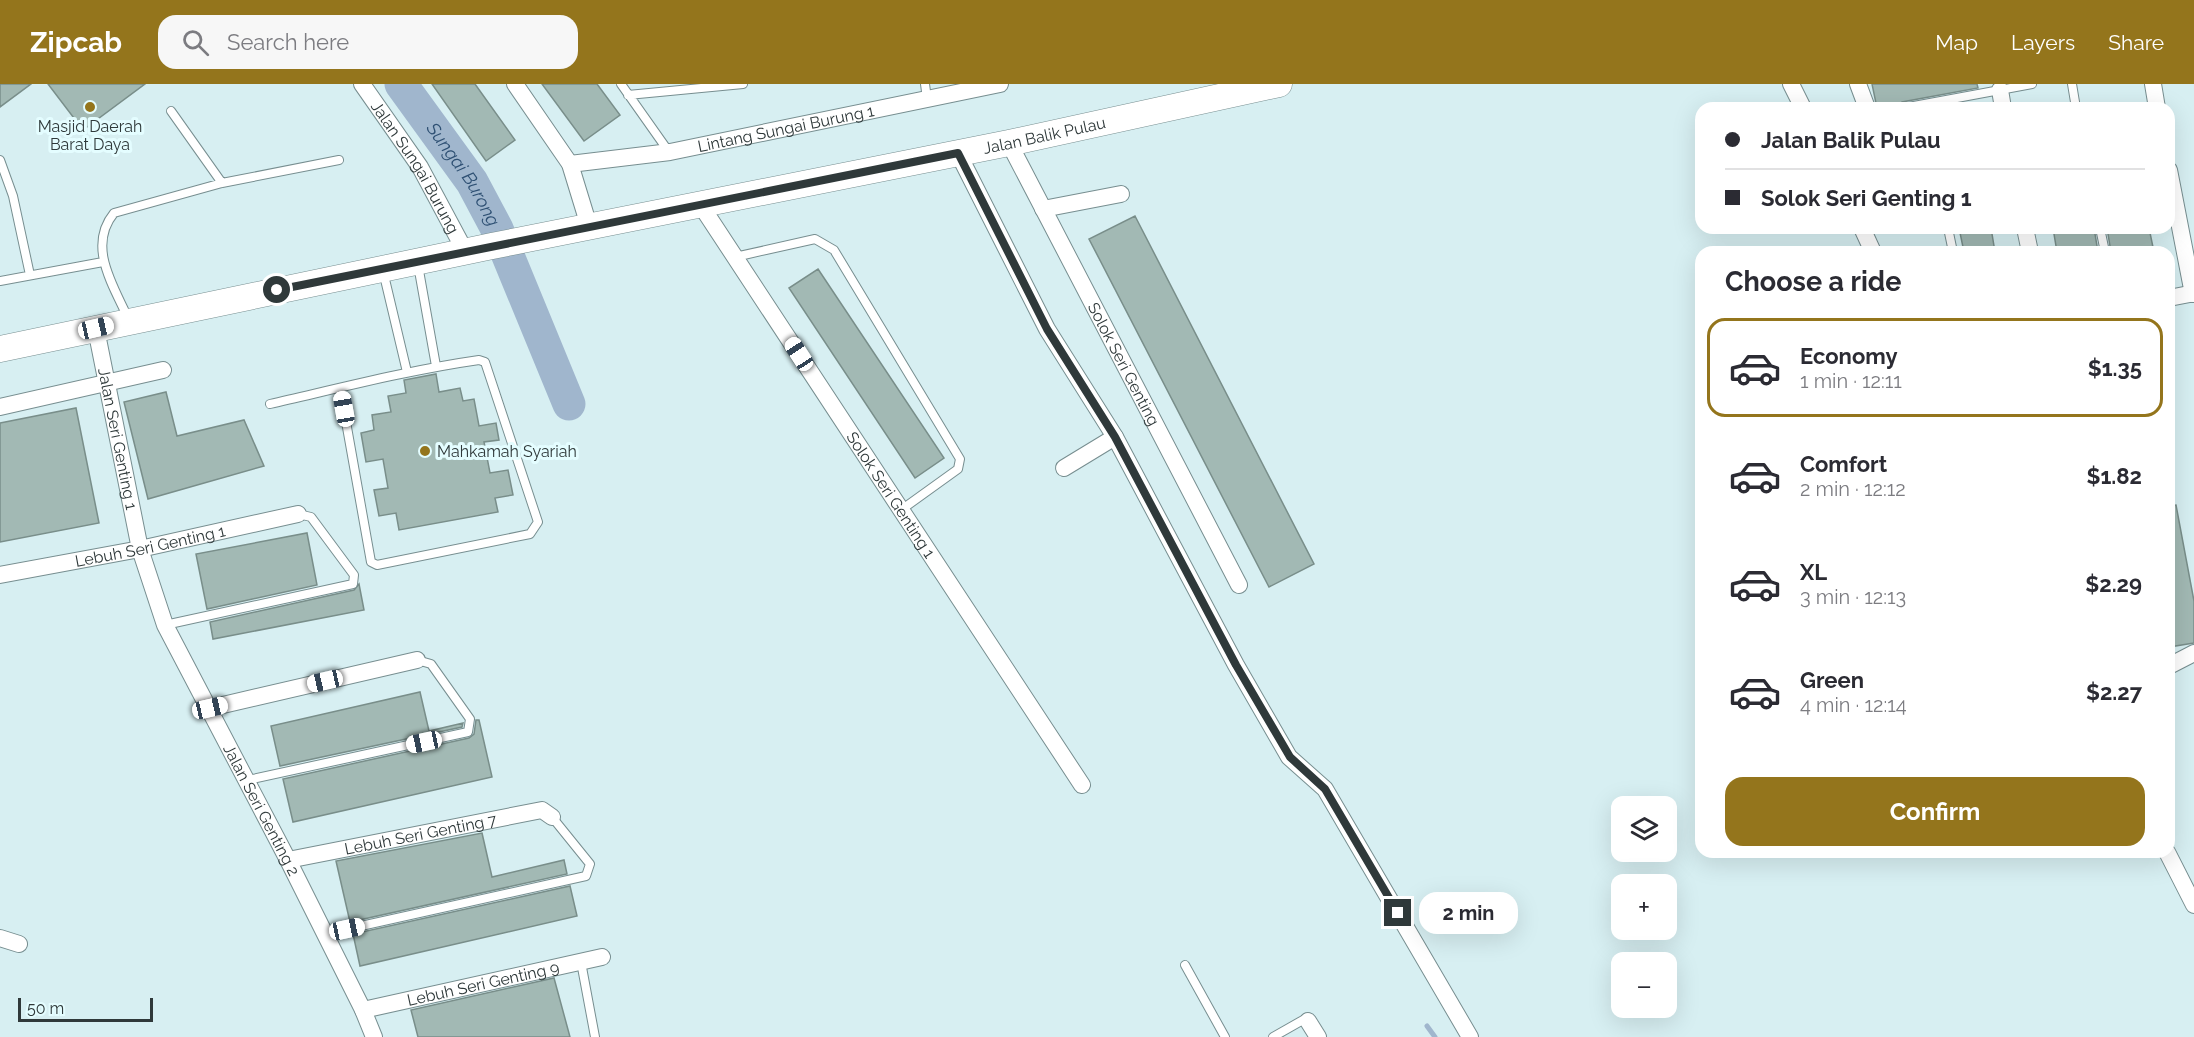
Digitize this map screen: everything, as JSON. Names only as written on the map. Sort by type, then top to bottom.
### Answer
[{"type":"main road","name":"Jalan Balik Pulau","points":[[0,349],[465,251],[1009,143],[1279,84]]},
{"type":"street","name":"Jalan Sungai Burung","points":[[362,84],[420,166],[465,251]]},
{"type":"street","points":[[515,84],[570,164],[589,226]]},
{"type":"street","name":"Lintang Sungai Burung 1","points":[[570,164],[670,152],[926,92],[1000,84]]},
{"type":"street","points":[[1791,84],[1800,102]]},
{"type":"street","points":[[1858,84],[1865,102]]},
{"type":"street","points":[[2152,84],[2156,102]]},
{"type":"street","points":[[2000,90],[2002,102]]},
{"type":"street","name":"Solok Seri Genting","points":[[1009,143],[1239,585]]},
{"type":"street","points":[[958,153],[1047,329],[1115,437],[1236,665],[1290,757],[1325,789],[1470,1037]]},
{"type":"street","points":[[1044,209],[1121,194]]},
{"type":"street","points":[[2175,201],[2193,293],[2175,297]]},
{"type":"street","name":"Solok Seri Genting 1","points":[[700,204],[1082,785]]},
{"type":"street","name":"Jalan Seri Genting 1","points":[[96,328],[140,549]]},
{"type":"street","points":[[0,407],[163,370]]},
{"type":"street","points":[[1064,468],[1115,437]]},
{"type":"street","name":"Lebuh Seri Genting 1","points":[[0,575],[140,549],[298,513]]},
{"type":"street","name":"Jalan Seri Genting 2","points":[[140,549],[165,625],[248,780],[363,1010],[374,1037]]},
{"type":"street","points":[[2175,664],[2184,661],[2194,653]]},
{"type":"street","points":[[210,708],[417,660]]},
{"type":"street","name":"Lebuh Seri Genting 7","points":[[288,860],[542,810],[552,817]]},
{"type":"street","points":[[2170,858],[2194,906]]},
{"type":"street","points":[[0,938],[19,944]]},
{"type":"street","name":"Lebuh Seri Genting 9","points":[[363,1010],[602,957]]},
{"type":"street","points":[[1308,1021],[1318,1037]]},
{"type":"lane","points":[[621,84],[670,152]]},
{"type":"lane","points":[[628,95],[742,84]]},
{"type":"lane","points":[[1943,102],[2032,84]]},
{"type":"lane","points":[[2072,84],[2075,102]]},
{"type":"lane","points":[[171,111],[222,183]]},
{"type":"lane","points":[[0,160],[13,196],[30,275]]},
{"type":"lane","points":[[130,321],[103,261],[102,231],[114,213],[222,183],[339,160]]},
{"type":"lane","points":[[735,257],[815,239],[834,250],[960,459],[958,469],[901,510]]},
{"type":"lane","points":[[0,281],[103,261]]},
{"type":"lane","points":[[417,261],[436,366]]},
{"type":"lane","points":[[382,268],[407,372]]},
{"type":"lane","points":[[270,404],[436,366],[479,360],[487,364],[538,522],[530,534],[377,566],[371,562],[340,388]]},
{"type":"lane","points":[[165,625],[353,584],[354,575],[311,517],[298,513]]},
{"type":"lane","points":[[248,780],[468,732],[470,718],[431,664],[417,660]]},
{"type":"lane","points":[[325,934],[586,876],[590,864],[552,817]]},
{"type":"lane","points":[[581,962],[595,1037]]},
{"type":"lane","points":[[1185,965],[1225,1037]]},
{"type":"lane","points":[[1274,1037],[1303,1020],[1308,1021]]},
{"type":"building","name":"Masjid Daerah Barat Daya","points":[[0,84],[31,84],[0,107]]},
{"type":"building","name":"Masjid Daerah Barat Daya","points":[[48,84],[145,84],[83,130]]},
{"type":"building","points":[[432,84],[475,84],[515,140],[486,161]]},
{"type":"building","points":[[542,84],[597,84],[620,115],[584,141]]},
{"type":"building","points":[[1872,84],[1977,84],[1978,88],[1902,102],[1876,102]]},
{"type":"building","points":[[1135,216],[1314,564],[1269,587],[1089,239]]},
{"type":"building","points":[[1960,234],[1992,234],[1994,246],[1963,246]]},
{"type":"building","points":[[2054,234],[2095,234],[2097,246],[2056,246]]},
{"type":"building","points":[[2108,234],[2150,234],[2153,246],[2110,246]]},
{"type":"building","points":[[818,269],[944,458],[915,478],[789,288]]},
{"type":"building","name":"Mahkamah Syariah","points":[[436,374],[439,392],[460,388],[463,401],[474,399],[479,426],[496,423],[499,440],[484,442],[490,473],[508,470],[513,495],[495,498],[498,512],[399,530],[396,513],[379,516],[374,490],[388,488],[383,459],[366,462],[361,433],[374,430],[372,415],[391,412],[388,396],[406,393],[404,380]]},
{"type":"building","points":[[166,392],[177,436],[244,420],[264,466],[148,499],[124,402]]},
{"type":"building","points":[[76,408],[99,523],[0,542],[0,423]]},
{"type":"building","points":[[2175,505],[2194,601],[2194,643],[2175,646]]},
{"type":"building","points":[[307,533],[317,585],[207,609],[196,554]]},
{"type":"building","points":[[359,584],[364,610],[213,639],[210,622],[354,590]]},
{"type":"building","points":[[420,692],[429,731],[463,723],[462,727],[280,766],[271,726]]},
{"type":"building","points":[[476,720],[479,720],[492,777],[293,822],[283,779],[469,738],[474,734]]},
{"type":"building","points":[[482,833],[492,877],[564,860],[567,874],[350,922],[336,861]]},
{"type":"building","points":[[570,886],[577,916],[360,966],[353,934]]},
{"type":"building","points":[[554,978],[570,1037],[418,1037],[411,1010]]},
{"type":"waterway","name":"Sungai Burong","points":[[401,84],[472,182],[497,229],[569,404]]},
{"type":"waterway","points":[[1427,1026],[1435,1037]]},
{"type":"place","name":"Masjid Daerah Barat Daya","points":[[90,107]]},
{"type":"place","name":"Mahkamah Syariah","points":[[425,451]]},
{"type":"route","points":[[277,290],[958,153],[1047,329],[1115,437],[1188,570],[1236,665],[1290,757],[1296,765],[1325,789],[1398,913]]}]
